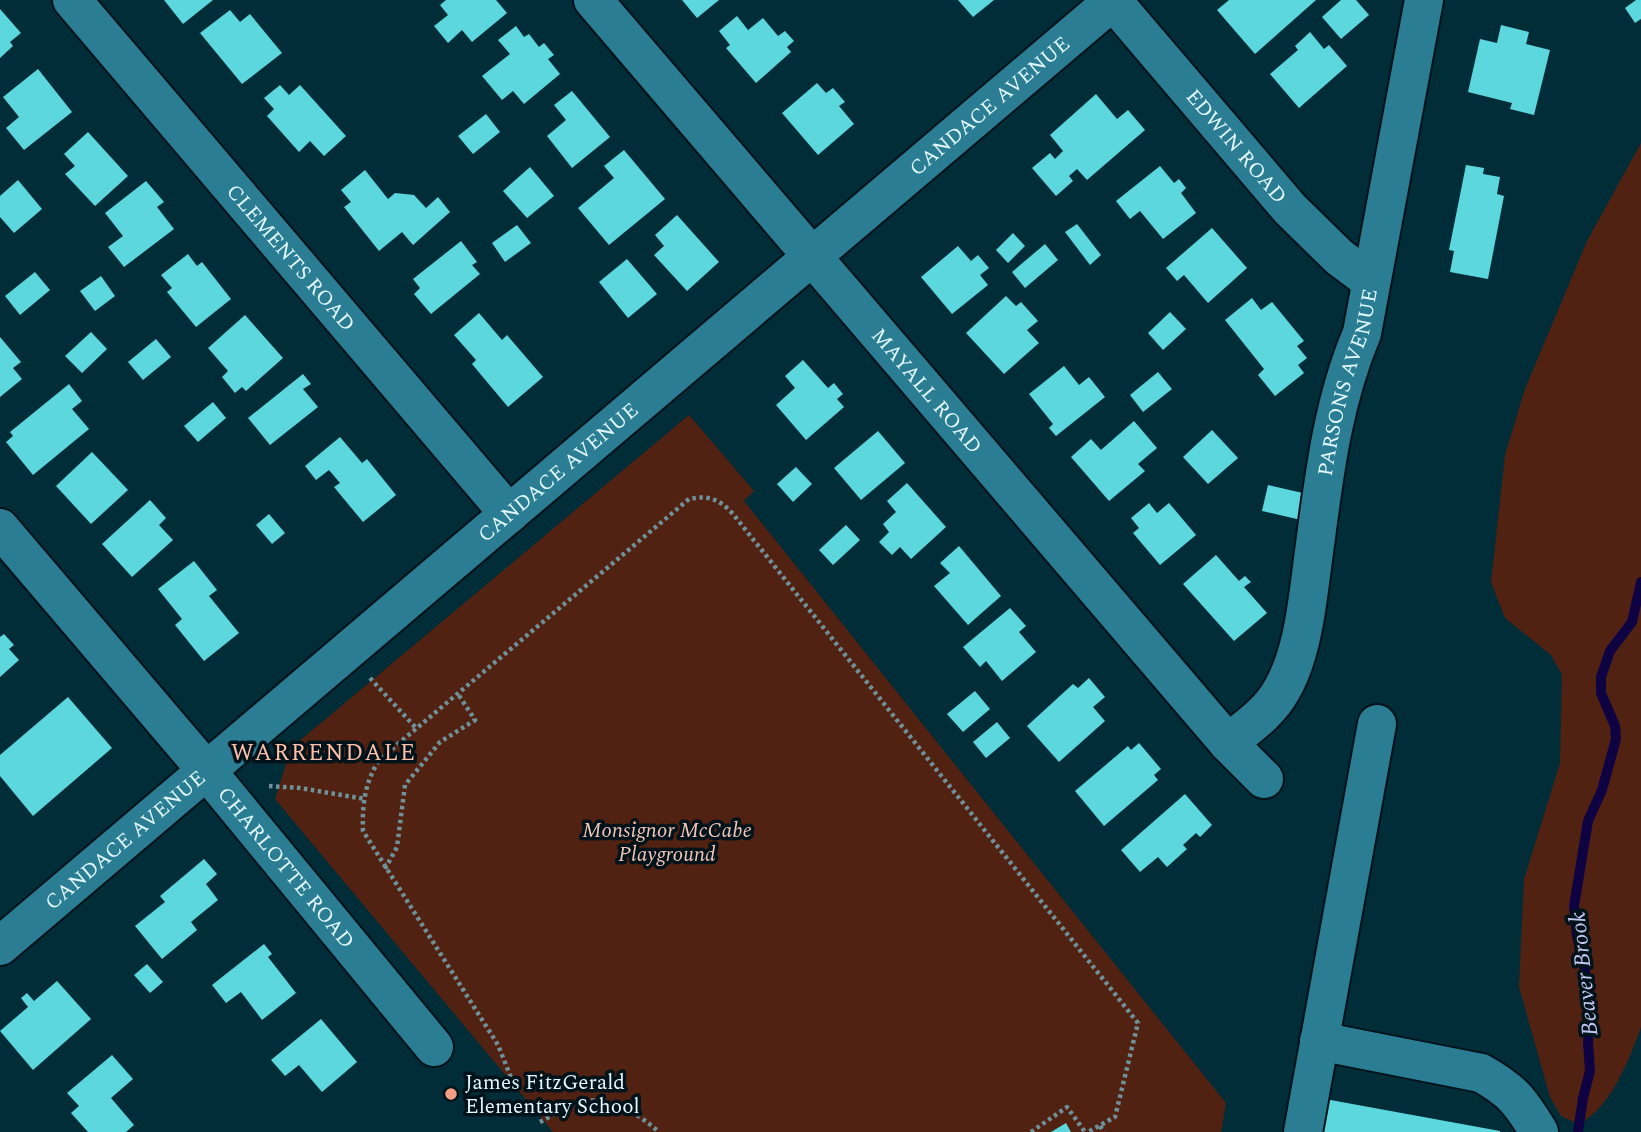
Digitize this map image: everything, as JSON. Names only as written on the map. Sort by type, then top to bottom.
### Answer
[{"type":"street","name":"CLEMENTS ROAD","points":[[72,0],[509,514]]},
{"type":"street","name":"MAYALL ROAD","points":[[593,0],[1228,743],[1264,779]]},
{"type":"street","name":"CANDACE AVENUE","points":[[0,946],[1113,0]]},
{"type":"street","name":"EDWIN ROAD","points":[[1113,0],[1290,209],[1339,257],[1371,281]]},
{"type":"street","name":"PARSONS AVENUE","points":[[1228,743],[1270,706],[1281,691],[1296,654],[1310,585],[1332,428],[1345,379],[1362,333],[1424,0]]},
{"type":"street","name":"CHARLOTTE ROAD","points":[[0,528],[206,771],[434,1047]]},
{"type":"street","points":[[1303,1132],[1377,724]]},
{"type":"street","points":[[1319,1041],[1481,1073],[1504,1086],[1521,1102],[1539,1132]]},
{"type":"path","points":[[516,1090],[498,1045],[363,831],[369,776],[380,759],[688,499],[704,496],[721,502],[1138,1023],[1115,1117],[1087,1132],[1067,1107],[1031,1132]]},
{"type":"path","points":[[370,677],[416,729]]},
{"type":"path","points":[[385,869],[397,847],[405,785],[440,742],[475,720],[458,694]]},
{"type":"path","points":[[260,785],[300,788],[365,799]]},
{"type":"path","points":[[540,1122],[577,1102],[614,1103],[638,1115],[659,1132]]},
{"type":"path","points":[[1100,1126],[1104,1132]]},
{"type":"green space","points":[[1641,143],[1641,1027],[1625,1068],[1609,1095],[1600,1107],[1578,1124],[1561,1116],[1550,1097],[1519,987],[1524,879],[1560,763],[1562,675],[1551,655],[1505,618],[1491,582],[1505,455],[1525,389],[1587,241]]},
{"type":"green space","name":"Monsignor McCabe Playground","points":[[689,415],[754,491],[744,501],[1226,1103],[1221,1132],[553,1132],[275,799],[291,748]]},
{"type":"building","points":[[164,0],[213,0],[183,24]]},
{"type":"building","points":[[446,0],[496,0],[507,13],[472,42],[462,30],[448,43],[434,26],[448,15],[440,5]]},
{"type":"building","points":[[682,0],[719,0],[697,18]]},
{"type":"building","points":[[958,0],[994,0],[973,17]]},
{"type":"building","points":[[1229,0],[1316,0],[1255,54],[1217,10]]},
{"type":"building","points":[[1341,0],[1356,0],[1369,15],[1341,39],[1322,17]]},
{"type":"building","points":[[1636,0],[1641,0],[1641,19],[1635,23],[1625,8]]},
{"type":"building","points":[[0,9],[21,33],[10,42],[13,46],[0,58]]},
{"type":"building","points":[[230,10],[240,22],[250,14],[282,53],[242,84],[200,33]]},
{"type":"building","points":[[737,16],[748,30],[763,18],[778,36],[785,31],[794,41],[787,47],[791,52],[756,83],[726,48],[730,45],[719,31]]},
{"type":"building","points":[[1501,25],[1529,32],[1526,44],[1550,50],[1534,115],[1510,109],[1512,103],[1468,92],[1480,39],[1497,43]]},
{"type":"building","points":[[516,26],[524,37],[529,34],[539,47],[544,43],[554,55],[548,59],[560,74],[524,104],[513,91],[502,100],[482,76],[510,54],[498,40]]},
{"type":"building","points":[[1310,32],[1324,49],[1329,45],[1347,66],[1299,108],[1270,74],[1298,50],[1295,46]]},
{"type":"building","points":[[38,69],[72,112],[24,150],[6,128],[19,117],[3,97]]},
{"type":"building","points":[[817,83],[826,93],[833,88],[845,102],[839,106],[854,124],[818,155],[782,113]]},
{"type":"building","points":[[280,85],[289,95],[300,85],[346,136],[324,156],[310,141],[299,152],[267,116],[274,109],[264,98]]},
{"type":"building","points":[[572,91],[610,137],[572,168],[547,136],[566,120],[554,105]]},
{"type":"building","points":[[1096,94],[1117,119],[1128,110],[1145,130],[1087,180],[1077,169],[1069,176],[1073,181],[1056,196],[1032,168],[1050,153],[1055,159],[1063,151],[1050,135]]},
{"type":"building","points":[[486,114],[500,132],[473,154],[458,136]]},
{"type":"building","points":[[88,132],[128,176],[95,206],[65,174],[75,166],[64,154]]},
{"type":"building","points":[[624,150],[665,199],[609,245],[578,208],[614,178],[604,166]]},
{"type":"building","points":[[1466,165],[1484,168],[1483,174],[1500,177],[1497,194],[1504,196],[1488,279],[1450,272],[1454,251],[1449,250]]},
{"type":"building","points":[[1160,166],[1174,183],[1179,179],[1186,188],[1181,193],[1196,213],[1163,239],[1140,211],[1130,219],[1116,201]]},
{"type":"building","points":[[530,167],[554,196],[527,218],[503,191]]},
{"type":"building","points":[[365,170],[388,199],[395,193],[414,195],[426,208],[438,197],[450,212],[413,245],[402,232],[379,251],[344,207],[351,202],[341,190]]},
{"type":"building","points":[[18,180],[42,209],[14,233],[0,217],[0,196]]},
{"type":"building","points":[[146,181],[164,202],[157,207],[174,229],[124,267],[108,247],[123,236],[105,213]]},
{"type":"building","points":[[677,215],[719,262],[687,291],[654,255],[664,246],[655,235]]},
{"type":"building","points":[[1077,224],[1101,255],[1090,265],[1065,232]]},
{"type":"building","points":[[517,225],[531,243],[505,262],[492,243]]},
{"type":"building","points":[[1212,228],[1247,268],[1208,303],[1184,275],[1177,281],[1166,268]]},
{"type":"building","points":[[1013,233],[1025,246],[1008,263],[996,250]]},
{"type":"building","points":[[461,241],[477,262],[472,265],[480,274],[431,314],[414,294],[420,288],[413,279]]},
{"type":"building","points":[[1045,244],[1058,260],[1025,288],[1012,272]]},
{"type":"building","points":[[958,246],[971,261],[978,255],[989,268],[980,275],[988,285],[952,314],[921,277]]},
{"type":"building","points":[[188,254],[197,266],[202,262],[231,299],[196,327],[167,292],[172,288],[161,275]]},
{"type":"building","points":[[627,259],[657,294],[628,318],[599,282]]},
{"type":"building","points":[[35,272],[50,290],[20,315],[5,296]]},
{"type":"building","points":[[101,276],[115,296],[95,311],[80,291]]},
{"type":"building","points":[[1006,296],[1016,306],[1021,302],[1038,321],[1027,330],[1039,343],[1004,374],[966,333]]},
{"type":"building","points":[[1252,298],[1261,310],[1272,302],[1304,341],[1297,346],[1307,358],[1298,365],[1304,373],[1275,396],[1258,375],[1264,369],[1225,320]]},
{"type":"building","points":[[1170,312],[1186,329],[1163,350],[1148,333]]},
{"type":"building","points":[[479,313],[502,340],[507,335],[543,377],[508,407],[472,364],[476,360],[454,335]]},
{"type":"building","points":[[245,315],[283,358],[246,391],[242,387],[235,393],[222,377],[228,371],[208,348]]},
{"type":"building","points":[[91,332],[107,349],[82,373],[65,356]]},
{"type":"building","points":[[0,337],[21,362],[13,368],[22,379],[0,397]]},
{"type":"building","points":[[156,339],[171,357],[143,380],[128,362]]},
{"type":"building","points":[[803,360],[828,388],[834,383],[843,394],[837,399],[844,407],[806,440],[776,405],[795,388],[785,376]]},
{"type":"building","points":[[1064,366],[1079,385],[1089,377],[1105,397],[1056,436],[1049,428],[1053,424],[1029,394]]},
{"type":"building","points":[[1158,372],[1172,389],[1143,412],[1130,395]]},
{"type":"building","points":[[303,374],[311,384],[303,389],[318,407],[270,445],[248,418]]},
{"type":"building","points":[[69,384],[82,401],[72,409],[89,429],[33,475],[6,442],[13,436],[10,432]]},
{"type":"building","points":[[213,402],[226,418],[198,442],[184,426]]},
{"type":"building","points":[[1134,421],[1157,448],[1138,464],[1145,471],[1109,501],[1071,457],[1091,439],[1101,450]]},
{"type":"building","points":[[1212,430],[1238,458],[1208,484],[1183,457]]},
{"type":"building","points":[[878,431],[905,463],[861,500],[834,468]]},
{"type":"building","points":[[340,437],[362,463],[367,459],[396,495],[363,522],[334,487],[340,483],[329,470],[316,480],[305,466]]},
{"type":"building","points":[[92,452],[128,490],[91,524],[56,486]]},
{"type":"building","points":[[796,467],[812,484],[793,502],[777,484]]},
{"type":"building","points":[[907,483],[946,527],[911,559],[900,547],[892,555],[879,542],[889,532],[883,524],[896,512],[887,501]]},
{"type":"building","points":[[1268,485],[1307,494],[1301,520],[1262,511]]},
{"type":"building","points":[[150,500],[166,518],[159,525],[173,540],[132,577],[102,544]]},
{"type":"building","points":[[1149,503],[1157,513],[1169,503],[1196,535],[1160,565],[1133,533],[1139,528],[1131,518]]},
{"type":"building","points":[[269,514],[285,533],[272,544],[256,525]]},
{"type":"building","points":[[846,525],[860,540],[833,565],[819,550]]},
{"type":"building","points":[[959,546],[1001,596],[968,625],[934,586],[950,573],[940,563]]},
{"type":"building","points":[[1216,555],[1239,581],[1245,576],[1251,582],[1244,587],[1267,613],[1234,641],[1183,584]]},
{"type":"building","points":[[194,561],[217,590],[209,596],[239,633],[204,661],[175,625],[182,619],[158,589]]},
{"type":"building","points":[[1010,608],[1026,626],[1019,632],[1036,652],[1002,681],[986,661],[980,667],[963,647]]},
{"type":"building","points":[[4,634],[14,645],[9,649],[19,660],[0,677],[0,637]]},
{"type":"building","points":[[1089,678],[1105,697],[1093,707],[1105,721],[1059,762],[1027,726],[1073,684],[1078,688]]},
{"type":"building","points":[[975,691],[990,709],[963,732],[947,714]]},
{"type":"building","points":[[68,697],[112,748],[33,816],[0,776],[0,755]]},
{"type":"building","points":[[997,722],[1010,738],[986,758],[973,742]]},
{"type":"building","points":[[1139,743],[1161,769],[1154,775],[1158,780],[1104,826],[1075,791],[1128,746],[1131,750]]},
{"type":"building","points":[[1185,794],[1212,825],[1200,837],[1196,833],[1183,845],[1187,849],[1167,867],[1158,857],[1140,872],[1121,850]]},
{"type":"building","points":[[204,859],[217,874],[206,884],[218,900],[191,922],[197,930],[162,959],[135,926],[165,902],[160,896]]},
{"type":"building","points":[[264,944],[272,954],[268,957],[296,993],[262,1020],[241,992],[226,1003],[212,985]]},
{"type":"building","points":[[147,964],[163,982],[150,993],[134,975]]},
{"type":"building","points":[[57,981],[91,1019],[33,1070],[0,1031],[28,1007],[21,998],[27,993],[34,1001]]},
{"type":"building","points":[[321,1019],[357,1062],[322,1092],[299,1065],[285,1076],[271,1060]]},
{"type":"building","points":[[112,1055],[133,1079],[111,1098],[134,1125],[126,1132],[88,1132],[71,1113],[79,1106],[67,1093]]},
{"type":"building","points":[[1325,1099],[1500,1131],[1500,1132],[1319,1132]]},
{"type":"building","points":[[1066,1123],[1071,1132],[1051,1132]]},
{"type":"waterway","name":"Beaver Brook","points":[[1578,1132],[1590,1071],[1588,1042],[1591,1010],[1574,906],[1588,821],[1602,790],[1616,739],[1615,726],[1601,693],[1601,677],[1610,651],[1632,622],[1641,582]]},
{"type":"place","name":"James FitzGerald Elementary School","points":[[451,1094]]},
{"type":"district","name":"WARRENDALE","points":[[324,752]]}]
